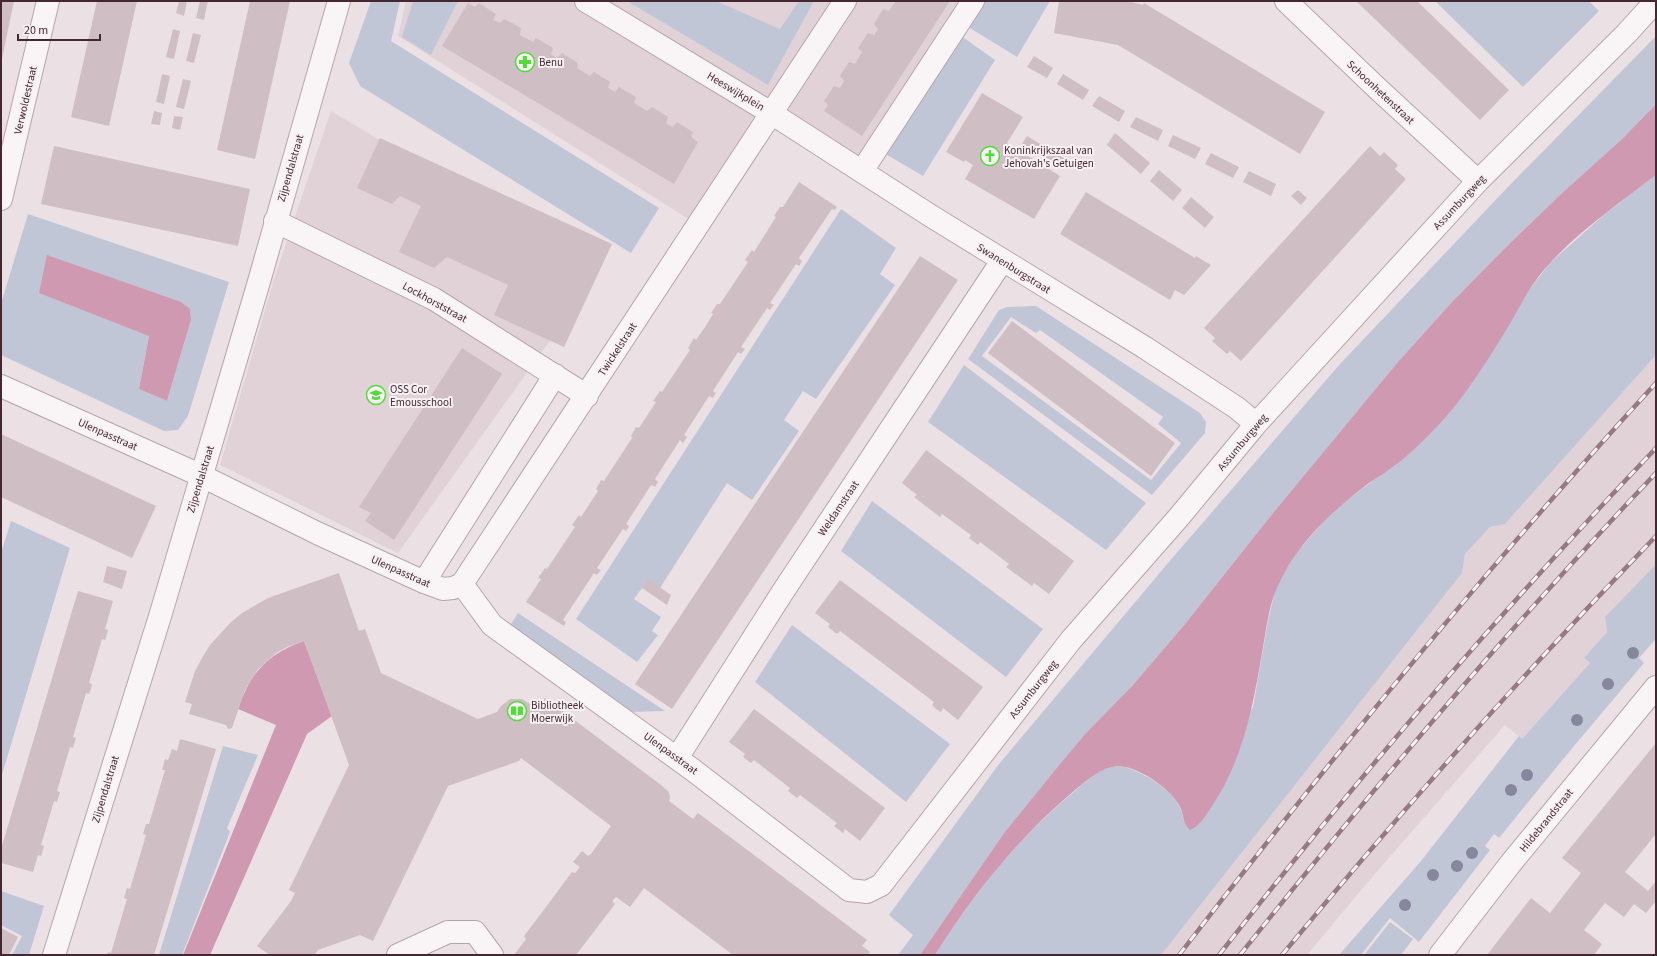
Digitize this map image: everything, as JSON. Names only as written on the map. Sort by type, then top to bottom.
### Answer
[{"type":"street","name":"Verwoldestraat","points":[[1,199],[48,1]]},
{"type":"street","name":"Zijpendalstraat","points":[[54,955],[161,613],[202,476],[339,1]]},
{"type":"street","name":"Heeswijkplein","points":[[586,1],[771,113],[845,1]]},
{"type":"street","points":[[862,171],[973,1]]},
{"type":"street","name":"Schoonhetenstraat","points":[[1286,1],[1378,89],[1478,181]]},
{"type":"street","name":"Assumburgweg","points":[[849,890],[867,892],[881,885],[1070,640],[1179,517],[1256,424],[1478,181],[1626,34],[1656,1]]},
{"type":"street","name":"Swanenburgstraat","points":[[771,113],[1002,261],[1144,347],[1237,408],[1256,424]]},
{"type":"street","name":"Twickelstraat","points":[[462,584],[587,396],[771,113]]},
{"type":"street","name":"Lockhorststraat","points":[[275,221],[434,299],[587,396]]},
{"type":"street","name":"Weldamstraat","points":[[677,758],[786,586],[1002,261]]},
{"type":"street","points":[[424,582],[555,375]]},
{"type":"street","name":"Ulenpasstraat","points":[[1,386],[202,476],[317,533],[424,582],[443,589],[452,588],[462,584],[492,625],[677,758],[849,890]]},
{"type":"street","name":"Hildebrandstraat","points":[[1440,955],[1511,863],[1656,687]]},
{"type":"street","points":[[398,955],[448,932],[475,932],[492,955]]},
{"type":"shaded area","points":[[371,1],[400,1],[391,41],[659,208],[631,253],[360,86],[349,63]]},
{"type":"shaded area","points":[[406,1],[976,1],[866,171],[775,113],[698,225],[398,36]]},
{"type":"shaded area","points":[[413,1],[458,1],[431,55],[402,37]]},
{"type":"shaded area","points":[[627,1],[716,1],[780,29],[799,1],[814,1],[768,85]]},
{"type":"shaded area","points":[[980,1],[1050,1],[1017,57],[965,25]]},
{"type":"shaded area","points":[[1435,1],[1589,1],[1599,11],[1523,87]]},
{"type":"shaded area","points":[[957,33],[995,60],[923,176],[882,152]]},
{"type":"shaded area","points":[[1656,36],[1656,104],[1622,139],[1561,194],[1506,247],[1452,302],[1397,363],[1273,513],[1185,624],[1132,686],[1085,734],[1004,833],[920,955],[898,955],[913,935],[889,915],[999,764],[1168,563],[1340,364],[1506,189]]},
{"type":"shaded area","points":[[1656,104],[1656,175],[1594,222],[1552,261],[1531,287],[1480,372],[1445,418],[1403,459],[1369,483],[1342,505],[1316,530],[1294,557],[1277,588],[1271,604],[1255,693],[1239,751],[1223,788],[1197,826],[1190,830],[1187,827],[1181,808],[1175,799],[1154,780],[1135,770],[1121,766],[1111,767],[1100,771],[1055,808],[1017,846],[981,888],[935,955],[920,955],[1004,833],[1085,734],[1132,686],[1185,624],[1273,513],[1397,363],[1452,302],[1506,247],[1561,194],[1622,139]]},
{"type":"shaded area","name":"OSS Cor Emousschool","points":[[331,111],[598,269],[561,325],[398,553],[220,465],[274,279]]},
{"type":"shaded area","points":[[1656,175],[1656,355],[1505,524],[1490,527],[1465,554],[1462,573],[1161,955],[935,955],[965,910],[1017,846],[1055,808],[1085,782],[1106,768],[1117,766],[1125,767],[1148,777],[1162,786],[1173,797],[1180,808],[1184,820],[1253,707],[1268,621],[1275,591],[1298,551],[1324,521],[1341,505],[1396,465],[1420,444],[1445,417],[1464,393],[1486,360],[1528,291],[1551,262],[1605,214]]},
{"type":"shaded area","points":[[841,209],[896,248],[880,274],[895,285],[816,399],[803,391],[784,420],[799,431],[752,500],[727,483],[660,588],[648,580],[634,599],[661,617],[652,631],[658,635],[637,662],[576,619]]},
{"type":"shaded area","points":[[28,214],[229,282],[188,416],[178,430],[164,431],[1,355],[1,304]],"holes":[[[190,309],[191,320],[167,401],[139,389],[149,336]]]},
{"type":"shaded area","points":[[47,255],[181,302],[190,309],[191,320],[167,401],[139,389],[149,336],[39,293]]},
{"type":"shaded area","points":[[1036,306],[1200,413],[1206,422],[1205,433],[1152,495],[968,359],[999,310],[1007,307]],"holes":[[[1011,317],[1036,333],[1040,330],[1163,417],[1158,424],[1181,443],[1151,480],[982,356]]]},
{"type":"shaded area","points":[[1656,355],[1656,564],[1605,617],[1607,632],[1585,658],[1590,663],[1522,739],[1505,725],[1367,883],[1307,955],[1161,955],[1462,573],[1465,554],[1490,527],[1505,524]]},
{"type":"shaded area","points":[[964,365],[1146,503],[1106,550],[928,422]]},
{"type":"shaded area","points":[[872,501],[1043,629],[1006,677],[841,551]]},
{"type":"shaded area","points":[[11,521],[70,548],[1,778],[1,553]]},
{"type":"shaded area","points":[[1656,564],[1656,639],[1639,658],[1644,663],[1499,838],[1494,834],[1485,846],[1490,850],[1419,942],[1390,918],[1361,955],[1339,955],[1421,861],[1519,736],[1522,739],[1590,663],[1584,658],[1607,632],[1605,617]]},
{"type":"shaded area","points":[[518,613],[665,711],[630,712],[509,627]]},
{"type":"shaded area","points":[[792,625],[950,744],[906,802],[755,682]]},
{"type":"shaded area","points":[[304,641],[332,716],[307,734],[210,955],[183,955],[276,725],[238,709],[243,696],[255,675],[270,658],[291,646]]},
{"type":"shaded area","points":[[223,746],[258,755],[227,828],[230,832],[182,955],[159,955]]},
{"type":"shaded area","points":[[1,891],[44,906],[29,955],[12,955],[22,936],[1,925]]},
{"type":"shaded area","points":[[1390,922],[1413,939],[1401,955],[1364,955]]},
{"type":"building","points":[[1,1],[14,1],[2,59],[1,59]]},
{"type":"building","points":[[97,1],[137,1],[109,126],[71,117]]},
{"type":"building","points":[[179,1],[187,1],[184,16],[176,13]]},
{"type":"building","points":[[200,1],[208,1],[204,20],[196,18]]},
{"type":"building","points":[[250,1],[290,1],[255,159],[217,150]]},
{"type":"building","points":[[896,1],[950,1],[862,136],[824,111],[828,105],[824,101],[834,86],[840,88],[844,81],[840,76],[849,62],[855,64],[862,52],[858,48],[868,33],[874,35],[878,29],[874,24],[883,9],[889,11]]},
{"type":"building","points":[[1059,1],[1128,1],[1143,5],[1144,3],[1325,112],[1300,154],[1118,45],[1054,33]]},
{"type":"building","points":[[1356,1],[1417,1],[1509,90],[1480,120]]},
{"type":"building","points":[[468,3],[475,7],[479,3],[496,14],[493,20],[500,23],[504,19],[521,28],[520,35],[533,42],[536,38],[553,48],[551,54],[557,58],[562,53],[578,63],[577,68],[590,76],[594,72],[610,82],[608,88],[615,92],[619,87],[636,97],[634,103],[647,111],[652,107],[668,117],[666,123],[672,127],[677,122],[693,132],[691,137],[698,142],[674,184],[442,46]]},
{"type":"building","points":[[173,29],[180,31],[174,59],[166,57]]},
{"type":"building","points":[[193,33],[201,35],[194,63],[186,61]]},
{"type":"building","points":[[1034,56],[1053,68],[1047,78],[1027,67]]},
{"type":"building","points":[[162,74],[170,76],[164,104],[156,102]]},
{"type":"building","points":[[1063,74],[1089,90],[1083,100],[1057,84]]},
{"type":"building","points":[[183,79],[191,81],[184,109],[176,107]]},
{"type":"building","name":"Koninkrijkszaal van Jehovah's Getuigen","points":[[982,93],[1023,117],[1007,143],[1060,176],[1034,219],[965,179],[973,165],[965,160],[964,162],[946,152]]},
{"type":"building","points":[[1099,96],[1125,111],[1119,122],[1092,106]]},
{"type":"building","points":[[154,111],[162,113],[160,125],[151,124]]},
{"type":"building","points":[[174,116],[183,117],[180,130],[172,128]]},
{"type":"building","points":[[1136,117],[1163,130],[1158,141],[1130,127]]},
{"type":"building","points":[[1115,133],[1150,163],[1141,174],[1107,145]]},
{"type":"building","points":[[1173,135],[1201,148],[1195,159],[1168,146]]},
{"type":"building","points":[[1027,136],[1065,159],[1061,166],[1022,144]]},
{"type":"building","points":[[380,138],[612,244],[564,347],[494,315],[508,285],[447,257],[434,268],[399,252],[421,206],[400,196],[392,204],[357,188]]},
{"type":"building","points":[[54,146],[250,189],[238,246],[41,204]]},
{"type":"building","points":[[1370,146],[1380,156],[1384,152],[1398,165],[1395,169],[1406,179],[1241,361],[1230,351],[1227,354],[1212,341],[1215,338],[1204,328]]},
{"type":"building","points":[[1211,153],[1239,167],[1233,178],[1205,164]]},
{"type":"building","points":[[1159,170],[1182,190],[1173,201],[1150,181]]},
{"type":"building","points":[[1249,171],[1276,184],[1271,196],[1243,182]]},
{"type":"building","points":[[799,182],[837,207],[835,210],[832,209],[799,258],[802,261],[799,266],[796,264],[770,303],[774,305],[770,310],[767,308],[741,347],[745,349],[741,354],[738,352],[713,391],[716,393],[713,398],[709,396],[684,435],[687,437],[683,443],[680,440],[655,479],[658,482],[655,487],[651,485],[626,524],[629,526],[628,528],[626,531],[623,529],[597,568],[601,570],[597,575],[594,573],[563,620],[566,622],[564,626],[526,602],[541,579],[538,578],[545,568],[547,569],[575,527],[572,525],[579,515],[581,517],[598,491],[596,489],[601,480],[604,481],[632,438],[631,436],[636,427],[639,428],[656,402],[653,401],[660,391],[662,392],[690,350],[688,348],[694,338],[696,340],[705,327],[713,314],[711,313],[717,304],[720,304],[748,262],[745,260],[752,250],[754,252],[776,217],[774,216],[780,207],[783,207]]},
{"type":"building","points":[[1298,190],[1307,198],[1301,205],[1291,196]]},
{"type":"building","points":[[1086,192],[1195,258],[1196,256],[1211,265],[1184,295],[1175,290],[1170,300],[1060,234]]},
{"type":"building","points":[[1191,197],[1214,217],[1205,228],[1182,208]]},
{"type":"building","points":[[920,256],[958,280],[672,709],[635,684]]},
{"type":"building","points":[[1012,321],[1175,443],[1151,476],[988,353]]},
{"type":"building","points":[[462,348],[502,374],[394,540],[365,521],[371,513],[359,507]]},
{"type":"building","points":[[1,434],[156,506],[132,558],[1,497]]},
{"type":"building","points":[[926,450],[1074,561],[1049,594],[1034,583],[1032,586],[1006,567],[1009,564],[980,542],[978,545],[969,538],[971,535],[942,514],[940,517],[914,497],[917,495],[902,483]]},
{"type":"building","points":[[107,566],[127,571],[122,589],[103,582]]},
{"type":"building","points":[[339,573],[359,631],[365,629],[381,673],[478,719],[497,712],[501,706],[510,699],[522,699],[537,708],[545,698],[661,785],[669,792],[669,801],[693,819],[698,813],[867,940],[862,946],[870,952],[868,955],[733,955],[644,888],[630,907],[616,897],[612,901],[615,904],[576,955],[514,955],[526,939],[524,936],[572,872],[575,873],[580,867],[573,862],[582,851],[588,856],[591,854],[611,826],[521,758],[519,761],[448,786],[373,941],[360,935],[318,950],[314,955],[270,955],[257,946],[291,901],[295,893],[289,890],[349,765],[304,641],[276,653],[258,669],[245,690],[232,728],[228,729],[226,725],[189,714],[192,704],[185,702],[195,671],[202,658],[210,645],[230,623],[242,613],[268,598]]},
{"type":"building","points":[[648,579],[671,595],[667,605],[642,588]]},
{"type":"building","points":[[840,580],[983,687],[958,720],[943,708],[941,712],[936,709],[932,705],[934,702],[840,631],[837,634],[828,627],[830,624],[815,613]]},
{"type":"building","points":[[78,591],[113,601],[105,629],[108,630],[105,640],[102,639],[89,683],[92,684],[91,689],[89,694],[86,693],[73,737],[76,738],[73,748],[70,747],[57,791],[60,792],[57,802],[54,801],[41,845],[44,846],[41,856],[38,855],[33,872],[1,863],[1,849]]},
{"type":"building","points":[[754,709],[885,808],[860,841],[845,829],[843,833],[834,826],[837,823],[800,795],[797,798],[788,791],[790,788],[754,760],[751,763],[743,757],[745,754],[729,742]]},
{"type":"building","points":[[180,739],[216,749],[154,955],[107,955],[108,952],[111,953],[127,899],[124,898],[127,888],[130,889],[146,835],[143,834],[146,824],[149,824],[165,770],[162,770],[165,759],[168,760],[172,749],[177,751]]},
{"type":"building","points":[[1656,743],[1656,834],[1625,872],[1648,891],[1656,881],[1656,901],[1646,913],[1634,904],[1624,917],[1605,903],[1584,930],[1602,944],[1594,955],[1487,955],[1531,898],[1550,913],[1581,873],[1562,858]]},
{"type":"building","points":[[1,928],[18,937],[9,955],[1,955]]},
{"type":"railway","points":[[1179,955],[1294,808],[1471,592],[1656,383]]},
{"type":"railway","points":[[1219,955],[1323,824],[1431,696],[1542,571],[1656,448]]},
{"type":"railway","points":[[1240,955],[1340,831],[1495,649],[1656,473]]},
{"type":"railway","points":[[1282,955],[1372,848],[1465,742],[1559,638],[1656,536]]},
{"type":"place","name":"Benu","points":[[525,62]]},
{"type":"place","name":"Koninkrijkszaal van Jehovah's Getuigen","points":[[990,156]]},
{"type":"place","name":"OSS Cor Emousschool","points":[[376,395]]},
{"type":"place","name":"Bibliotheek Moerwijk","points":[[517,711]]}]
